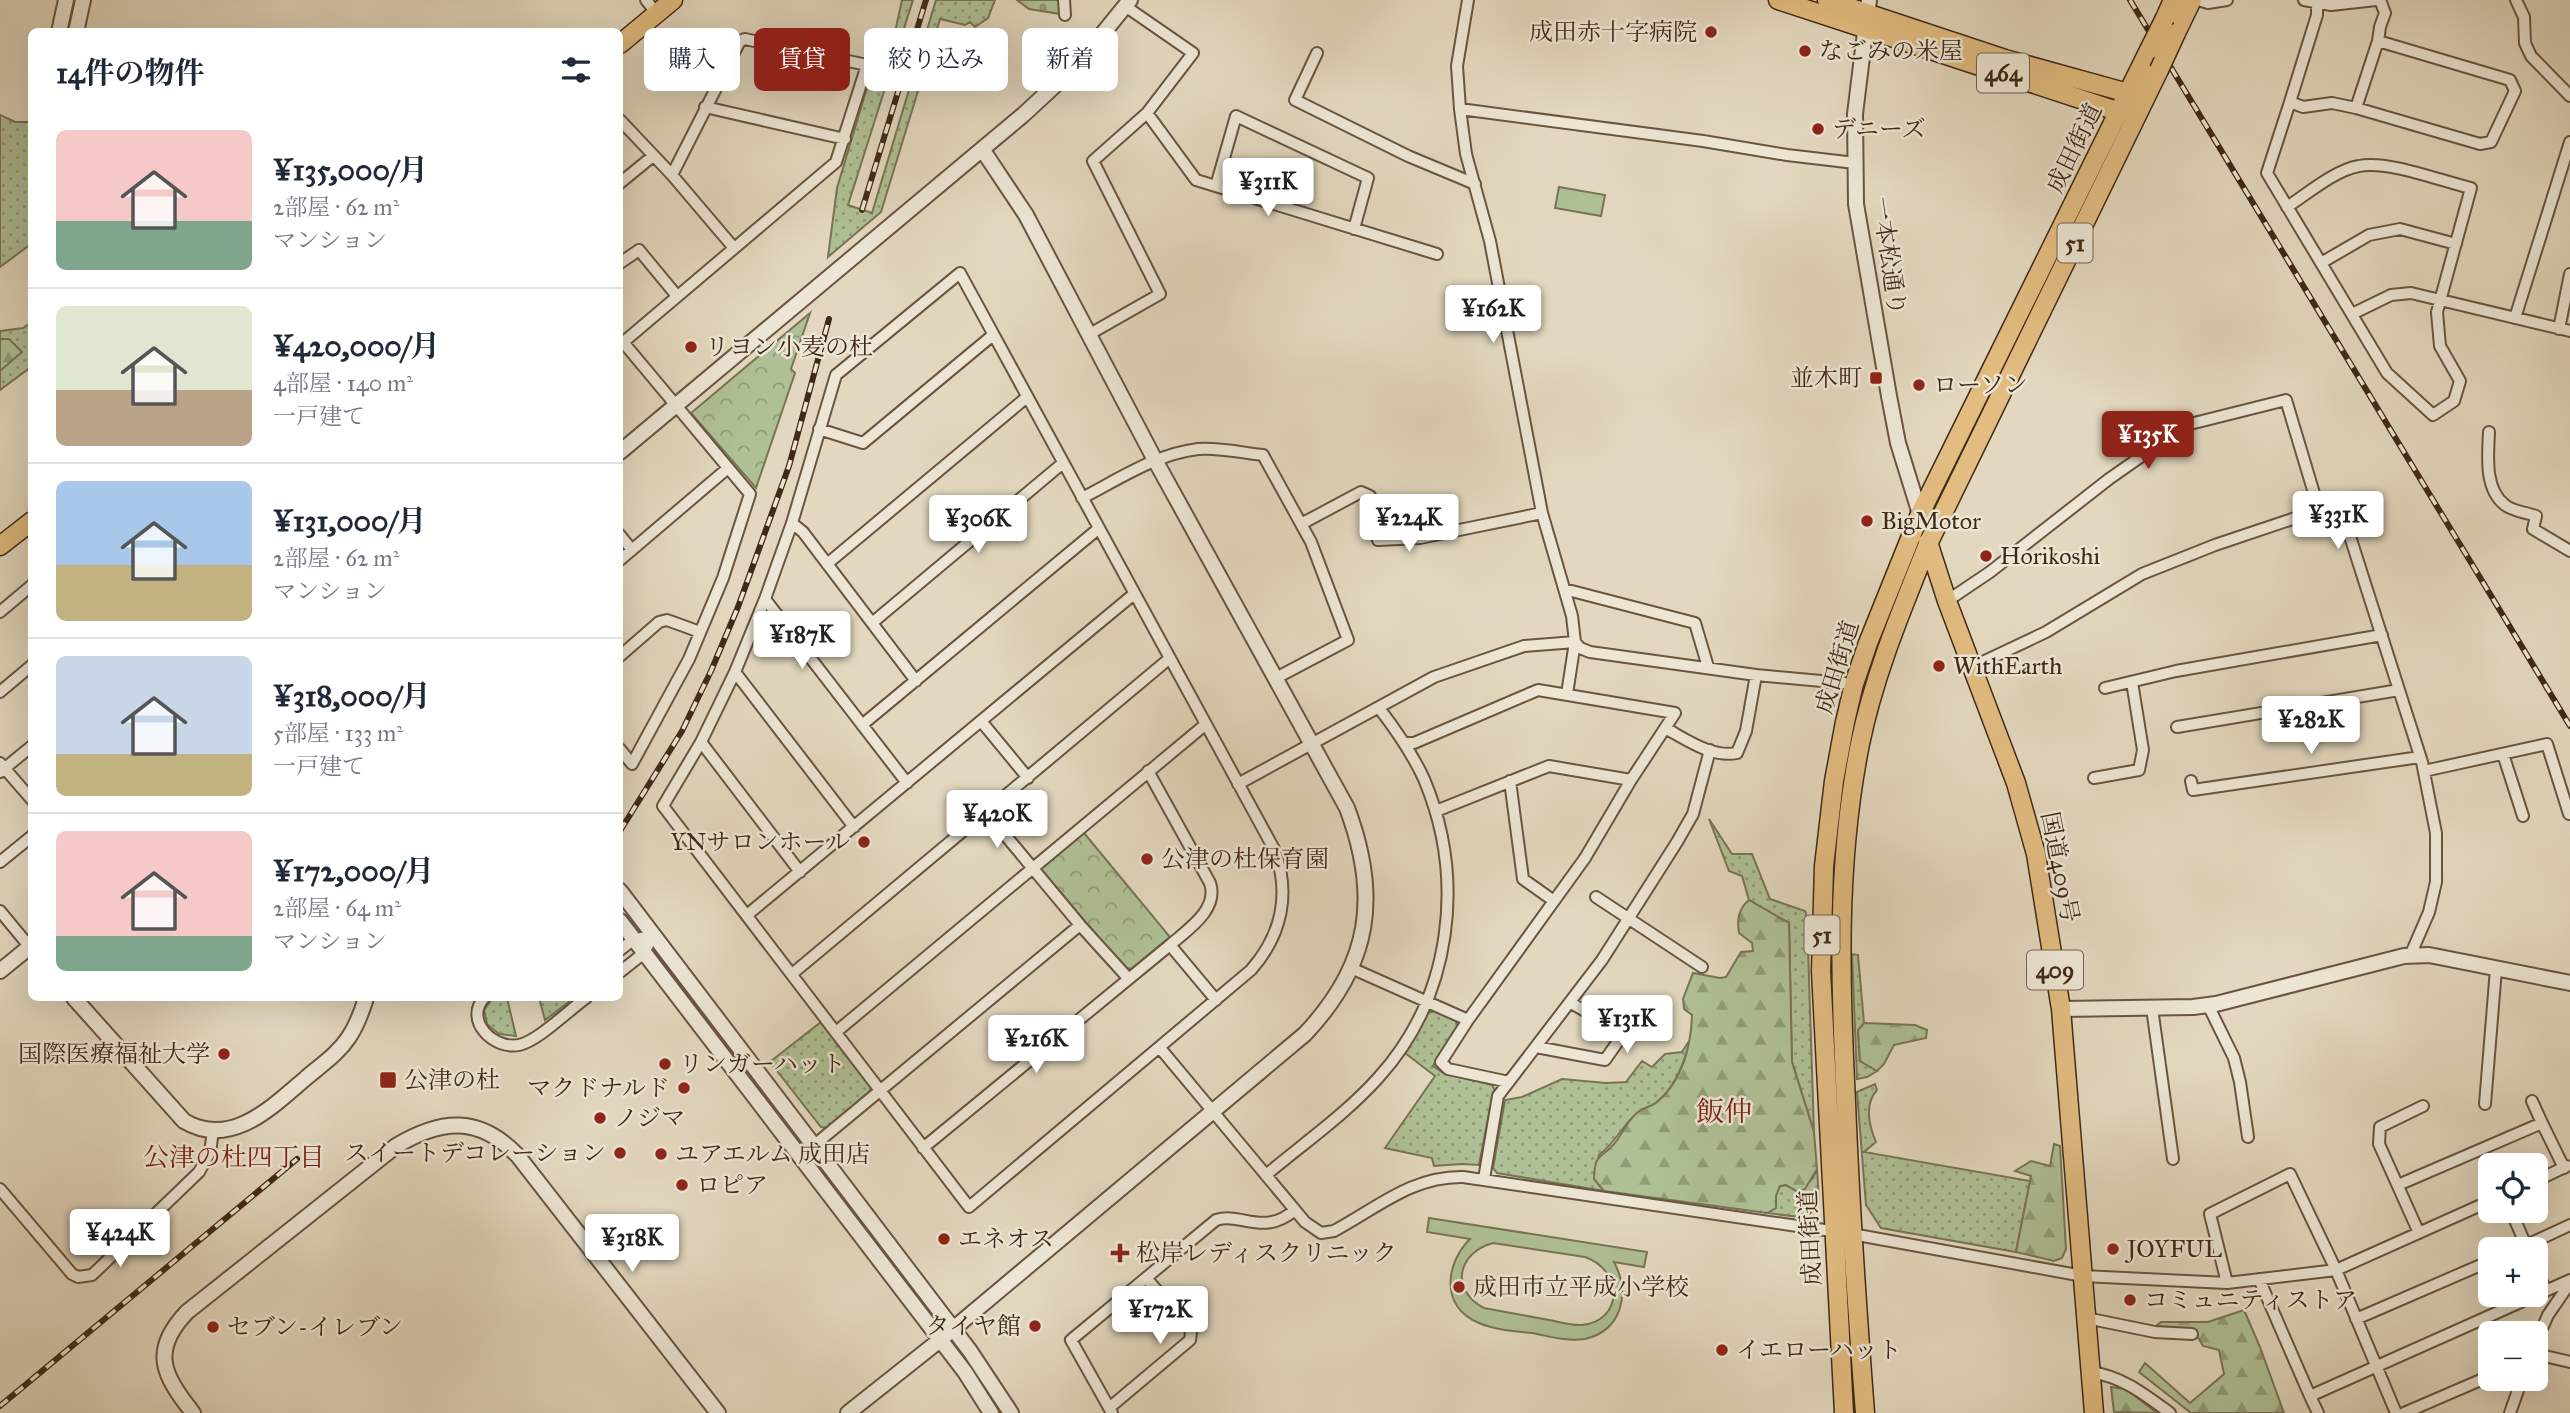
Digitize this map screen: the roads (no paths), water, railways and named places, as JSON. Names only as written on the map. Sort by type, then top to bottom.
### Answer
[{"type":"highway","points":[[623,40],[651,7],[673,0]]},
{"type":"highway","name":"464","points":[[1777,0],[1867,14],[2120,112],[2141,108]]},
{"type":"highway","name":"464","points":[[1827,0],[2004,59],[2128,93]]},
{"type":"highway","name":"成田街道","points":[[1865,1413],[1843,1233],[1821,971],[1824,866],[1834,781],[1854,684],[1896,570],[1920,514],[2173,0]]},
{"type":"highway","name":"成田街道","points":[[1844,1413],[1840,983],[1843,869],[1861,741],[1900,614],[1928,544],[2192,0]]},
{"type":"highway","points":[[2128,93],[2141,108]]},
{"type":"highway","name":"国道409号","points":[[1920,514],[1947,601],[2016,783],[2029,825],[2061,1009],[2094,1413]]},
{"type":"highway","points":[[0,546],[28,524]]},
{"type":"street","points":[[60,28],[66,0]]},
{"type":"street","points":[[77,28],[83,0]]},
{"type":"street","points":[[1064,0],[1065,15]]},
{"type":"street","points":[[1468,0],[1457,66],[1466,154],[1490,241],[1542,513],[1564,589],[1575,642],[1567,694]]},
{"type":"street","points":[[2199,0],[2208,3],[2227,0]]},
{"type":"street","points":[[2304,0],[2331,5],[2378,0],[2385,13],[2356,108]]},
{"type":"street","points":[[2516,0],[2524,16],[2525,43],[2531,56],[2570,96]]},
{"type":"street","points":[[623,450],[982,149],[1078,64],[1128,3],[1193,53],[1147,113],[1093,161],[1160,294],[1088,335]]},
{"type":"street","points":[[2287,207],[2326,181],[2357,166],[2382,165],[2471,188],[2437,312],[2440,346],[2460,381],[2454,401],[2433,415],[2387,373],[2287,207],[2267,173],[2317,15],[2317,3]]},
{"type":"street","name":"一本松通り","points":[[1867,14],[1855,114],[1858,223],[1898,443],[1920,514]]},
{"type":"street","points":[[623,341],[836,162],[867,65],[745,39],[740,41],[672,175]]},
{"type":"street","points":[[2290,102],[2303,107],[2332,103],[2480,145],[2491,142],[2515,91],[2510,80],[2378,41]]},
{"type":"street","points":[[1317,53],[1295,100],[1408,156],[1475,184]]},
{"type":"street","points":[[705,107],[845,139]]},
{"type":"street","points":[[1460,109],[1855,163]]},
{"type":"street","points":[[1147,113],[1196,180],[1437,254]]},
{"type":"street","points":[[1216,186],[1236,116],[1368,178],[1354,229]]},
{"type":"street","points":[[623,123],[672,175],[734,248]]},
{"type":"street","points":[[2515,318],[2570,142]]},
{"type":"street","points":[[848,1413],[940,1340],[1305,1034],[1325,1013],[1351,968],[1361,936],[1366,904],[1365,870],[1359,839],[1347,808],[1155,460],[1026,215],[982,149]]},
{"type":"street","points":[[623,181],[653,156]]},
{"type":"street","points":[[2321,263],[2369,235],[2400,229],[2456,244]]},
{"type":"street","points":[[623,261],[639,250],[677,296]]},
{"type":"street","points":[[960,273],[1027,397],[1280,863],[1283,879],[1282,913],[1272,942],[1263,957],[1160,1048],[969,1207],[663,806],[701,742],[735,672],[765,599],[792,523],[836,375],[960,273]]},
{"type":"street","points":[[2352,314],[2391,295],[2411,293],[2565,330],[2570,274]]},
{"type":"street","points":[[819,429],[863,443],[993,335]]},
{"type":"street","points":[[623,345],[750,494],[723,578],[689,659],[632,764],[623,752]]},
{"type":"street","points":[[827,564],[1027,397]]},
{"type":"street","points":[[1947,601],[1990,572],[2109,479],[2186,425],[2286,400],[2319,510]]},
{"type":"street","points":[[2489,432],[2488,469],[2494,490],[2505,506],[2536,516],[2533,529],[2570,551]]},
{"type":"street","points":[[1082,498],[1155,460],[1199,449],[1263,455],[1311,542],[1348,640],[1276,678]]},
{"type":"street","points":[[872,623],[1063,463]]},
{"type":"street","points":[[623,558],[729,468]]},
{"type":"street","points":[[1301,524],[1361,492],[1370,496],[1378,540],[1420,538],[1542,513]]},
{"type":"street","points":[[1972,667],[2046,632],[2141,574],[2215,545],[2340,505],[2420,757],[2436,833],[2436,882],[2429,912],[2410,956]]},
{"type":"street","points":[[792,523],[803,532],[916,681]]},
{"type":"street","points":[[862,725],[1098,529]]},
{"type":"street","points":[[623,539],[632,550]]},
{"type":"street","points":[[0,611],[28,588]]},
{"type":"street","points":[[1564,589],[1695,623],[1707,667]]},
{"type":"street","points":[[747,915],[1134,594]]},
{"type":"street","points":[[765,599],[907,783]]},
{"type":"street","points":[[623,653],[659,622],[667,620],[699,632]]},
{"type":"street","points":[[2105,688],[2176,671],[2382,635]]},
{"type":"street","points":[[1575,642],[1580,648],[1590,652],[1756,676],[1854,684]]},
{"type":"street","points":[[1238,784],[1434,677],[1524,646],[1575,642]]},
{"type":"street","points":[[792,974],[1170,658]]},
{"type":"street","points":[[0,692],[28,668]]},
{"type":"street","points":[[735,672],[853,827]]},
{"type":"street","points":[[1665,728],[1710,750],[1728,755],[1737,753],[1746,732],[1756,676]]},
{"type":"street","points":[[2094,778],[2139,770],[2143,750],[2132,682]]},
{"type":"street","points":[[1406,743],[1414,743],[1538,690],[1675,713],[1585,858],[1468,1020],[1441,1062],[1448,1069],[1509,1082]]},
{"type":"street","points":[[2177,727],[2399,690]]},
{"type":"street","points":[[1266,1175],[1342,1112],[1380,1076],[1413,1031],[1427,1002],[1445,938],[1448,910],[1446,857],[1436,811],[1406,743],[1379,708]]},
{"type":"street","points":[[981,721],[1028,778]]},
{"type":"street","points":[[836,1032],[1206,724]]},
{"type":"street","points":[[701,742],[800,872]]},
{"type":"street","points":[[2424,771],[2547,744],[2569,814]]},
{"type":"street","points":[[28,749],[2,768],[28,796]]},
{"type":"street","points":[[1484,1179],[1498,1096],[1571,1003],[1693,814],[1710,750]]},
{"type":"street","points":[[2503,754],[2523,816]]},
{"type":"street","points":[[2191,781],[2193,790],[2420,757]]},
{"type":"street","points":[[1436,811],[1549,766],[1631,780]]},
{"type":"street","points":[[923,1148],[1203,916],[1212,889],[1149,771]]},
{"type":"street","points":[[1510,781],[1523,879],[1554,901]]},
{"type":"street","points":[[986,811],[1080,925],[1128,978]]},
{"type":"street","points":[[0,862],[28,839]]},
{"type":"street","points":[[623,895],[978,1362],[1011,1413]]},
{"type":"street","points":[[1596,897],[1702,967]]},
{"type":"street","points":[[0,911],[28,944]]},
{"type":"street","points":[[623,925],[965,1372],[991,1413]]},
{"type":"street","points":[[812,1147],[1080,925]]},
{"type":"street","points":[[623,948],[633,940],[653,935]]},
{"type":"street","points":[[623,970],[644,953],[653,935]]},
{"type":"street","points":[[1170,945],[1216,1000]]},
{"type":"street","points":[[0,971],[28,949]]},
{"type":"street","points":[[2061,1009],[2208,1005],[2343,970],[2410,956],[2429,955],[2570,983]]},
{"type":"street","points":[[1351,968],[1468,1020]]},
{"type":"street","points":[[2485,1104],[2496,969]]},
{"type":"street","points":[[77,1001],[184,1121],[195,1127],[214,1131],[239,1127],[254,1120],[328,1059],[356,1026],[365,1001]]},
{"type":"street","points":[[482,1001],[476,1015],[479,1025],[497,1042],[518,1045],[529,1041],[582,1001]]},
{"type":"street","points":[[1536,1047],[1605,1060],[1624,1032],[1571,1003]]},
{"type":"street","points":[[2208,1005],[2234,1058],[2248,1137]]},
{"type":"street","points":[[2152,1008],[2173,1159]]},
{"type":"street","points":[[1160,1048],[1295,1210],[1310,1227],[1321,1233],[1327,1233],[1413,1185],[1447,1177],[1484,1179],[1843,1233],[2082,1276],[2227,1283],[2336,1270],[2478,1206]]},
{"type":"street","points":[[2532,1101],[2567,1167],[2548,1176]]},
{"type":"street","points":[[2419,1233],[2379,1144],[2380,1127],[2423,1107]]},
{"type":"street","points":[[2398,1185],[2543,1123]]},
{"type":"street","points":[[193,1413],[171,1383],[163,1356],[165,1344],[178,1322],[197,1303],[396,1146],[423,1131],[450,1125],[465,1125],[500,1139],[518,1156],[718,1413]]},
{"type":"street","points":[[0,1189],[72,1274],[86,1277],[101,1266],[199,1172],[210,1152],[214,1131]]},
{"type":"street","points":[[2227,1283],[2210,1214],[2290,1174],[2336,1270],[2396,1413]]},
{"type":"street","points":[[1147,1279],[1189,1327],[1190,1340],[1111,1410],[1071,1340],[1216,1220],[1257,1224],[1286,1218],[1295,1210]]},
{"type":"street","points":[[2546,1237],[2570,1225]]},
{"type":"street","points":[[2356,1319],[2478,1266]]},
{"type":"street","points":[[2259,1279],[2318,1413]]},
{"type":"street","points":[[2548,1290],[2570,1282]]},
{"type":"street","points":[[2546,1321],[2570,1282]]},
{"type":"street","points":[[2310,1396],[2510,1307]]},
{"type":"street","points":[[2086,1318],[2155,1332],[2192,1334]]},
{"type":"street","points":[[2548,1357],[2570,1362]]},
{"type":"street","points":[[2091,1371],[2131,1385],[2169,1413]]},
{"type":"street","points":[[2404,1413],[2478,1381]]},
{"type":"street","points":[[2510,1413],[2518,1391]]},
{"type":"railway","points":[[862,210],[926,0]]},
{"type":"railway","points":[[2130,0],[2570,726]]},
{"type":"railway","points":[[623,826],[682,731],[738,607],[789,466],[829,319]]},
{"type":"railway","points":[[0,1406],[297,1159]]},
{"type":"place","name":"成田赤十字病院","points":[[1711,32]]},
{"type":"place","name":"なごみの米屋","points":[[1805,51]]},
{"type":"place","name":"デニーズ","points":[[1818,129]]},
{"type":"place","name":"リヨン小麦の杜","points":[[691,347]]},
{"type":"place","name":"並木町","points":[[1876,378]]},
{"type":"place","name":"ローソン","points":[[1919,385]]},
{"type":"place","name":"BigMotor","points":[[1867,521]]},
{"type":"place","name":"Horikoshi","points":[[1986,556]]},
{"type":"place","name":"WithEarth","points":[[1939,666]]},
{"type":"place","name":"YNサロンホール","points":[[864,842]]},
{"type":"place","name":"公津の杜保育園","points":[[1147,859]]},
{"type":"place","name":"国際医療福祉大学","points":[[224,1054]]},
{"type":"place","name":"リンガーハット","points":[[665,1064]]},
{"type":"place","name":"公津の杜","points":[[388,1080]]},
{"type":"place","name":"マクドナルド","points":[[684,1088]]},
{"type":"place","name":"ノジマ","points":[[600,1118]]},
{"type":"place","name":"スイートデコレーション","points":[[620,1153]]},
{"type":"place","name":"ユアエルム 成田店","points":[[661,1154]]},
{"type":"place","name":"ロピア","points":[[682,1185]]},
{"type":"place","name":"エネオス","points":[[944,1239]]},
{"type":"place","name":"JOYFUL","points":[[2113,1249]]},
{"type":"place","name":"松岸レディスクリニック","points":[[1120,1253]]},
{"type":"place","name":"成田市立平成小学校","points":[[1459,1287]]},
{"type":"place","name":"コミュニティストア","points":[[2130,1300]]},
{"type":"place","name":"タイヤ館","points":[[1035,1326]]},
{"type":"place","name":"セブン-イレブン","points":[[213,1327]]},
{"type":"place","name":"イエローハット","points":[[1722,1350]]},
{"type":"district","name":"飯仲","points":[[1724,1111]]},
{"type":"district","name":"公津の杜四丁目","points":[[234,1157]]}]
